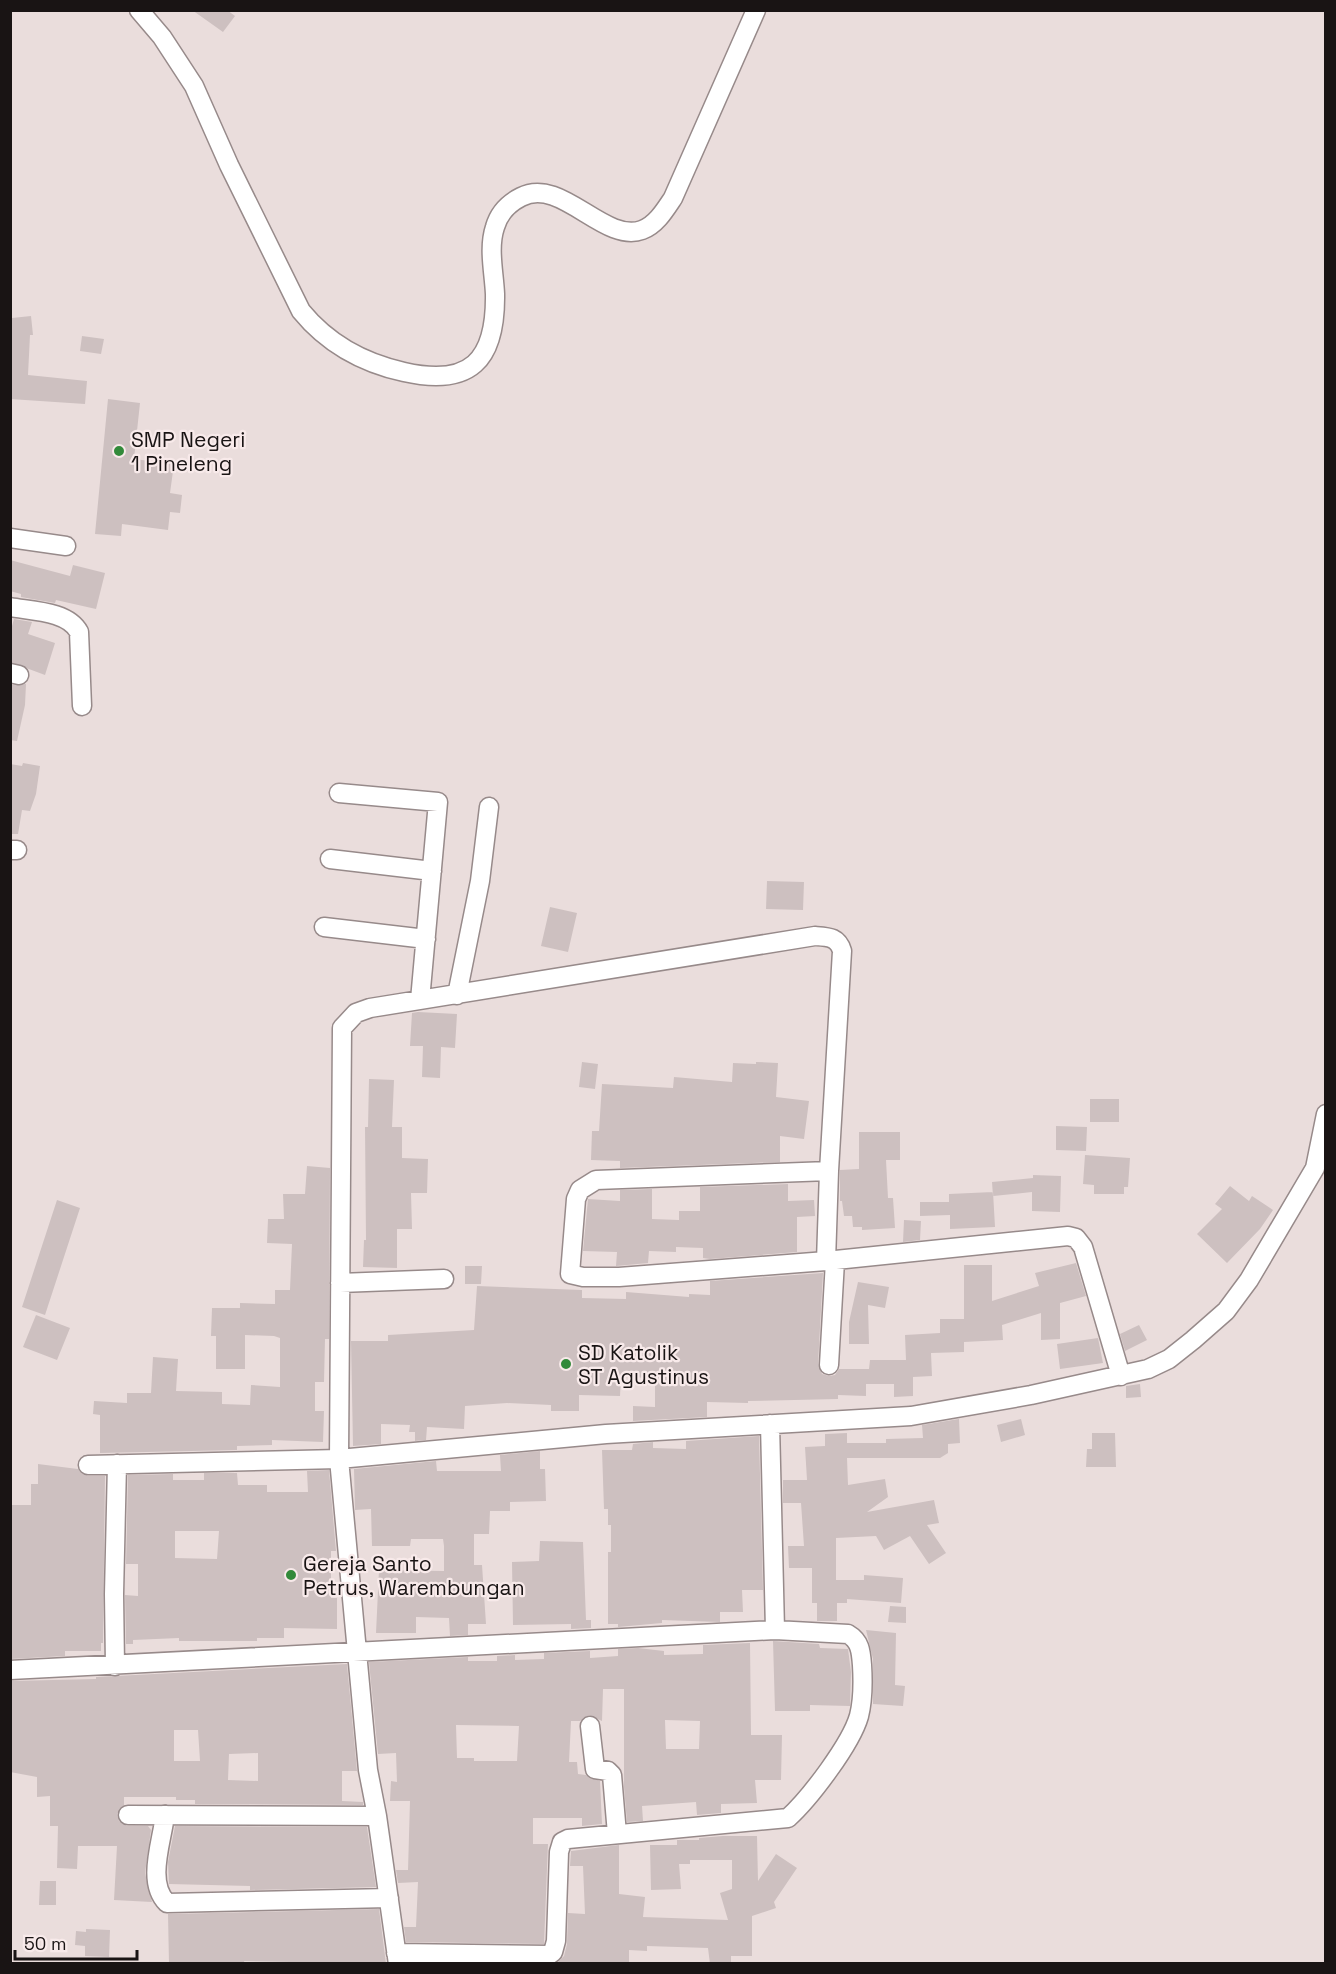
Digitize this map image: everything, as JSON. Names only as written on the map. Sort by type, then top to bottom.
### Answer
[{"type":"street","points":[[139,10],[162,37],[194,86],[229,165],[301,311],[311,323],[338,346],[384,368],[444,377],[466,372],[474,366],[482,357],[490,335],[495,315],[492,244],[500,214],[522,196],[542,192],[622,232],[643,230],[653,224],[673,198],[756,10]]},
{"type":"street","points":[[10,538],[66,546]]},
{"type":"street","points":[[10,607],[52,615],[75,625],[79,632],[82,706]]},
{"type":"street","points":[[339,793],[438,802],[420,1000]]},
{"type":"street","points":[[457,994],[480,880],[489,807]]},
{"type":"street","points":[[330,859],[432,871]]},
{"type":"street","points":[[324,927],[426,939]]},
{"type":"street","points":[[10,1670],[115,1666],[355,1652],[775,1630],[848,1634],[855,1638],[861,1649],[862,1691],[859,1717],[848,1741],[807,1798],[788,1818],[568,1839],[562,1842],[557,1870],[556,1941],[553,1952],[549,1955],[397,1958],[377,1816],[368,1770],[355,1652],[339,1459],[342,1028],[356,1013],[420,1000],[815,936],[831,937],[840,944],[842,951],[829,1171],[831,1261],[829,1365]]},
{"type":"street","points":[[88,1465],[339,1459],[499,1443],[911,1416],[976,1406],[1121,1376],[1169,1359],[1226,1311],[1249,1280],[1314,1168],[1326,1114]]},
{"type":"street","points":[[829,1171],[596,1180],[580,1190],[576,1199],[569,1270],[573,1276],[619,1278],[831,1261],[1062,1236],[1076,1239],[1083,1246],[1121,1376]]},
{"type":"street","points":[[340,1283],[444,1279]]},
{"type":"street","points":[[770,1424],[775,1630]]},
{"type":"street","points":[[115,1666],[117,1464]]},
{"type":"street","points":[[590,1726],[596,1770],[608,1771],[612,1775],[617,1834]]},
{"type":"street","points":[[128,1815],[377,1816]]},
{"type":"street","points":[[165,1815],[156,1878],[158,1891],[167,1903],[389,1898]]},
{"type":"building","points":[[192,10],[227,10],[235,16],[223,32]]},
{"type":"building","points":[[31,316],[33,335],[30,335],[28,375],[87,381],[85,404],[10,399],[12,318]]},
{"type":"building","points":[[82,336],[104,339],[101,354],[80,351]]},
{"type":"building","points":[[108,399],[140,403],[134,459],[174,464],[170,493],[182,495],[180,513],[170,512],[168,530],[122,524],[121,536],[95,534]]},
{"type":"building","points":[[10,560],[70,576],[73,565],[105,573],[96,609],[56,600],[55,603],[21,597],[21,594],[10,591]]},
{"type":"building","points":[[14,619],[32,622],[28,634],[55,643],[45,675],[10,662],[10,633]]},
{"type":"building","points":[[26,684],[25,705],[17,741],[10,740],[10,685]]},
{"type":"building","points":[[23,763],[40,766],[36,794],[30,811],[22,810],[18,834],[10,834],[10,764],[22,766]]},
{"type":"building","points":[[767,881],[804,882],[803,910],[766,909]]},
{"type":"building","points":[[550,907],[577,913],[568,952],[541,946]]},
{"type":"building","points":[[412,1013],[457,1014],[455,1048],[441,1047],[440,1078],[422,1077],[423,1046],[410,1046]]},
{"type":"building","points":[[582,1062],[598,1064],[595,1089],[579,1087]]},
{"type":"building","points":[[756,1062],[778,1063],[776,1097],[809,1101],[804,1139],[780,1136],[780,1162],[620,1168],[620,1161],[591,1160],[592,1131],[599,1131],[602,1084],[673,1088],[674,1077],[732,1082],[733,1063],[756,1064]]},
{"type":"building","points":[[369,1079],[394,1080],[392,1127],[402,1127],[402,1158],[428,1159],[427,1193],[411,1193],[412,1229],[397,1229],[397,1268],[363,1267],[364,1240],[366,1240],[365,1127],[368,1127]]},
{"type":"building","points":[[1090,1099],[1119,1099],[1119,1122],[1090,1122]]},
{"type":"building","points":[[1056,1126],[1087,1127],[1086,1151],[1056,1150]]},
{"type":"building","points":[[859,1132],[900,1132],[900,1160],[886,1160],[888,1198],[893,1198],[895,1228],[862,1230],[862,1227],[853,1227],[852,1216],[844,1216],[842,1201],[840,1201],[840,1170],[859,1169]]},
{"type":"building","points":[[1085,1155],[1130,1158],[1128,1187],[1124,1187],[1124,1194],[1094,1194],[1094,1185],[1083,1184]]},
{"type":"building","points":[[307,1166],[330,1168],[329,1339],[325,1339],[324,1382],[315,1382],[315,1411],[324,1411],[323,1442],[272,1440],[272,1445],[237,1446],[237,1450],[100,1453],[100,1415],[93,1414],[94,1401],[127,1403],[127,1393],[151,1393],[153,1357],[178,1359],[176,1391],[222,1392],[222,1404],[250,1405],[251,1385],[280,1387],[280,1338],[274,1336],[245,1335],[245,1369],[216,1369],[216,1336],[211,1336],[212,1308],[240,1308],[240,1303],[275,1304],[275,1290],[290,1290],[292,1244],[267,1243],[268,1219],[284,1219],[283,1194],[305,1194]]},
{"type":"building","points":[[1033,1175],[1061,1176],[1060,1212],[1032,1211],[1032,1192],[993,1196],[992,1182],[1033,1178]]},
{"type":"building","points":[[788,1184],[788,1201],[814,1200],[815,1216],[797,1217],[797,1252],[710,1259],[703,1258],[703,1248],[676,1247],[676,1252],[649,1251],[648,1263],[616,1266],[617,1252],[583,1251],[588,1199],[620,1201],[620,1190],[652,1189],[652,1219],[679,1220],[679,1211],[700,1211],[700,1187]]},
{"type":"building","points":[[1230,1186],[1249,1201],[1252,1196],[1273,1210],[1260,1229],[1227,1263],[1197,1234],[1222,1209],[1215,1204]]},
{"type":"building","points":[[993,1192],[995,1227],[950,1229],[950,1215],[920,1216],[920,1202],[949,1202],[949,1194]]},
{"type":"building","points":[[57,1200],[80,1208],[45,1315],[22,1307]]},
{"type":"building","points":[[904,1220],[921,1221],[920,1240],[903,1242]]},
{"type":"building","points":[[1076,1263],[1086,1296],[1060,1303],[1060,1339],[1041,1340],[1041,1313],[1002,1325],[1003,1340],[964,1342],[964,1352],[931,1353],[932,1376],[913,1377],[913,1396],[894,1397],[894,1384],[866,1384],[866,1396],[838,1395],[838,1399],[748,1401],[748,1403],[707,1402],[707,1417],[633,1421],[633,1406],[655,1407],[655,1378],[621,1377],[620,1396],[579,1395],[579,1411],[551,1411],[551,1405],[507,1403],[465,1406],[464,1429],[427,1427],[426,1440],[415,1441],[415,1432],[409,1432],[410,1425],[381,1424],[381,1444],[353,1446],[351,1341],[388,1341],[388,1335],[474,1330],[477,1286],[582,1290],[582,1298],[626,1299],[626,1292],[689,1297],[689,1294],[710,1295],[710,1281],[823,1273],[818,1364],[822,1374],[829,1376],[835,1375],[839,1369],[869,1369],[870,1360],[906,1360],[905,1335],[940,1333],[940,1319],[964,1319],[964,1265],[992,1265],[992,1301],[1039,1286],[1035,1273]]},
{"type":"building","points":[[465,1266],[482,1266],[481,1284],[465,1284]]},
{"type":"building","points":[[858,1282],[889,1287],[885,1308],[868,1305],[869,1344],[849,1344],[849,1322]]},
{"type":"building","points":[[36,1315],[70,1328],[57,1360],[23,1347]]},
{"type":"building","points":[[1139,1325],[1147,1340],[1125,1351],[1120,1334]]},
{"type":"building","points":[[1098,1338],[1103,1363],[1060,1369],[1057,1344]]},
{"type":"building","points":[[1140,1384],[1141,1397],[1126,1398],[1126,1386]]},
{"type":"building","points":[[959,1419],[960,1443],[948,1444],[948,1453],[940,1458],[847,1458],[848,1485],[885,1479],[888,1497],[867,1512],[934,1500],[939,1523],[927,1525],[946,1553],[929,1564],[910,1536],[884,1550],[876,1536],[836,1538],[836,1580],[864,1580],[864,1575],[903,1578],[901,1603],[847,1599],[847,1603],[837,1603],[837,1621],[817,1621],[817,1603],[812,1603],[812,1568],[789,1568],[788,1546],[804,1546],[801,1503],[783,1503],[783,1480],[807,1480],[805,1447],[825,1446],[825,1434],[847,1433],[847,1443],[886,1443],[886,1439],[923,1438],[922,1425]]},
{"type":"building","points":[[1021,1419],[1025,1435],[1001,1442],[997,1425]]},
{"type":"building","points":[[1092,1433],[1115,1433],[1116,1467],[1086,1467],[1087,1449],[1092,1449]]},
{"type":"building","points":[[759,1436],[763,1590],[742,1590],[743,1612],[720,1612],[720,1622],[662,1620],[662,1623],[618,1627],[618,1624],[608,1624],[608,1552],[611,1552],[611,1525],[608,1525],[608,1509],[604,1509],[602,1450],[632,1450],[633,1444],[653,1442],[653,1448],[686,1449],[686,1441]]},
{"type":"building","points":[[540,1451],[540,1469],[545,1469],[546,1501],[510,1502],[510,1511],[490,1511],[489,1534],[474,1534],[474,1565],[482,1565],[486,1624],[468,1624],[468,1635],[450,1636],[449,1618],[416,1617],[416,1633],[376,1633],[379,1570],[444,1571],[444,1546],[443,1539],[411,1539],[410,1546],[372,1546],[371,1509],[355,1510],[354,1469],[436,1461],[437,1471],[501,1471],[500,1455]]},
{"type":"building","points":[[38,1464],[78,1469],[88,1476],[105,1476],[103,1643],[101,1643],[101,1651],[65,1651],[65,1656],[10,1659],[11,1505],[31,1505],[31,1484],[38,1484]]},
{"type":"building","points":[[329,1470],[336,1551],[331,1551],[331,1598],[337,1598],[337,1629],[284,1628],[284,1638],[257,1638],[257,1641],[179,1641],[179,1638],[133,1640],[133,1644],[126,1644],[125,1595],[138,1596],[138,1564],[126,1564],[128,1475],[173,1474],[173,1480],[204,1480],[204,1473],[237,1473],[238,1485],[267,1485],[267,1492],[308,1492],[307,1471]],"holes":[[[175,1531],[219,1531],[217,1559],[175,1558]]]},
{"type":"building","points":[[540,1541],[583,1542],[586,1620],[591,1620],[591,1628],[571,1629],[571,1624],[513,1625],[512,1562],[539,1561]]},
{"type":"building","points":[[890,1606],[906,1607],[906,1623],[888,1622]]},
{"type":"building","points":[[866,1630],[896,1633],[895,1685],[905,1686],[903,1706],[873,1704],[873,1659]]},
{"type":"building","points":[[773,1641],[819,1644],[820,1648],[848,1649],[851,1672],[850,1706],[810,1705],[810,1711],[775,1711]]},
{"type":"building","points":[[750,1643],[751,1735],[782,1735],[781,1780],[755,1780],[757,1803],[721,1804],[721,1813],[697,1815],[696,1802],[642,1806],[643,1821],[627,1822],[624,1787],[624,1689],[603,1689],[602,1721],[589,1715],[580,1721],[571,1721],[569,1762],[577,1762],[578,1774],[600,1781],[602,1824],[582,1826],[582,1818],[533,1818],[533,1844],[548,1844],[544,1944],[406,1942],[404,1927],[416,1927],[418,1882],[398,1883],[396,1870],[408,1870],[410,1801],[390,1801],[391,1781],[397,1782],[396,1753],[378,1754],[369,1662],[468,1657],[468,1661],[497,1661],[497,1656],[515,1655],[515,1660],[544,1659],[544,1653],[590,1651],[590,1658],[618,1656],[618,1649],[638,1648],[664,1651],[664,1655],[703,1654],[703,1645]],"holes":[[[665,1720],[700,1721],[699,1749],[666,1749]],[[456,1725],[519,1726],[517,1761],[474,1761],[474,1758],[457,1758]]]},
{"type":"building","points":[[347,1664],[357,1771],[342,1771],[342,1801],[363,1802],[363,1805],[195,1804],[195,1800],[176,1800],[176,1797],[124,1797],[124,1805],[117,1814],[119,1821],[127,1826],[148,1826],[151,1830],[145,1873],[152,1902],[114,1900],[117,1846],[78,1846],[77,1869],[57,1868],[58,1826],[50,1826],[50,1796],[37,1797],[37,1777],[10,1772],[10,1681],[96,1679],[96,1677]],"holes":[[[174,1730],[198,1730],[200,1761],[174,1761]],[[258,1753],[258,1781],[228,1780],[229,1754]]]},
{"type":"building","points":[[175,1826],[367,1827],[376,1887],[250,1890],[250,1886],[169,1884],[168,1862]]},
{"type":"building","points":[[757,1836],[758,1881],[776,1854],[797,1868],[774,1902],[776,1908],[752,1916],[752,1956],[731,1956],[731,1964],[710,1964],[708,1948],[647,1946],[647,1951],[629,1950],[629,1964],[556,1964],[564,1956],[567,1944],[568,1913],[585,1914],[583,1866],[570,1866],[571,1851],[619,1845],[619,1894],[645,1897],[643,1917],[728,1920],[720,1893],[732,1889],[732,1860],[690,1860],[690,1864],[679,1864],[681,1889],[651,1890],[650,1845],[677,1845],[677,1840],[699,1840],[699,1838]]},
{"type":"building","points":[[40,1881],[56,1881],[56,1905],[39,1905]]},
{"type":"building","points":[[379,1909],[386,1964],[244,1961],[245,1964],[169,1964],[168,1914]]},
{"type":"building","points":[[86,1929],[110,1930],[109,1957],[85,1956],[85,1946],[75,1945],[76,1931],[86,1932]]},
{"type":"place","name":"SMP Negeri 1 Pineleng","points":[[119,451]]},
{"type":"place","name":"SD Katolik ST Agustinus","points":[[566,1364]]},
{"type":"place","name":"Gereja Santo Petrus, Warembungan","points":[[291,1575]]}]
